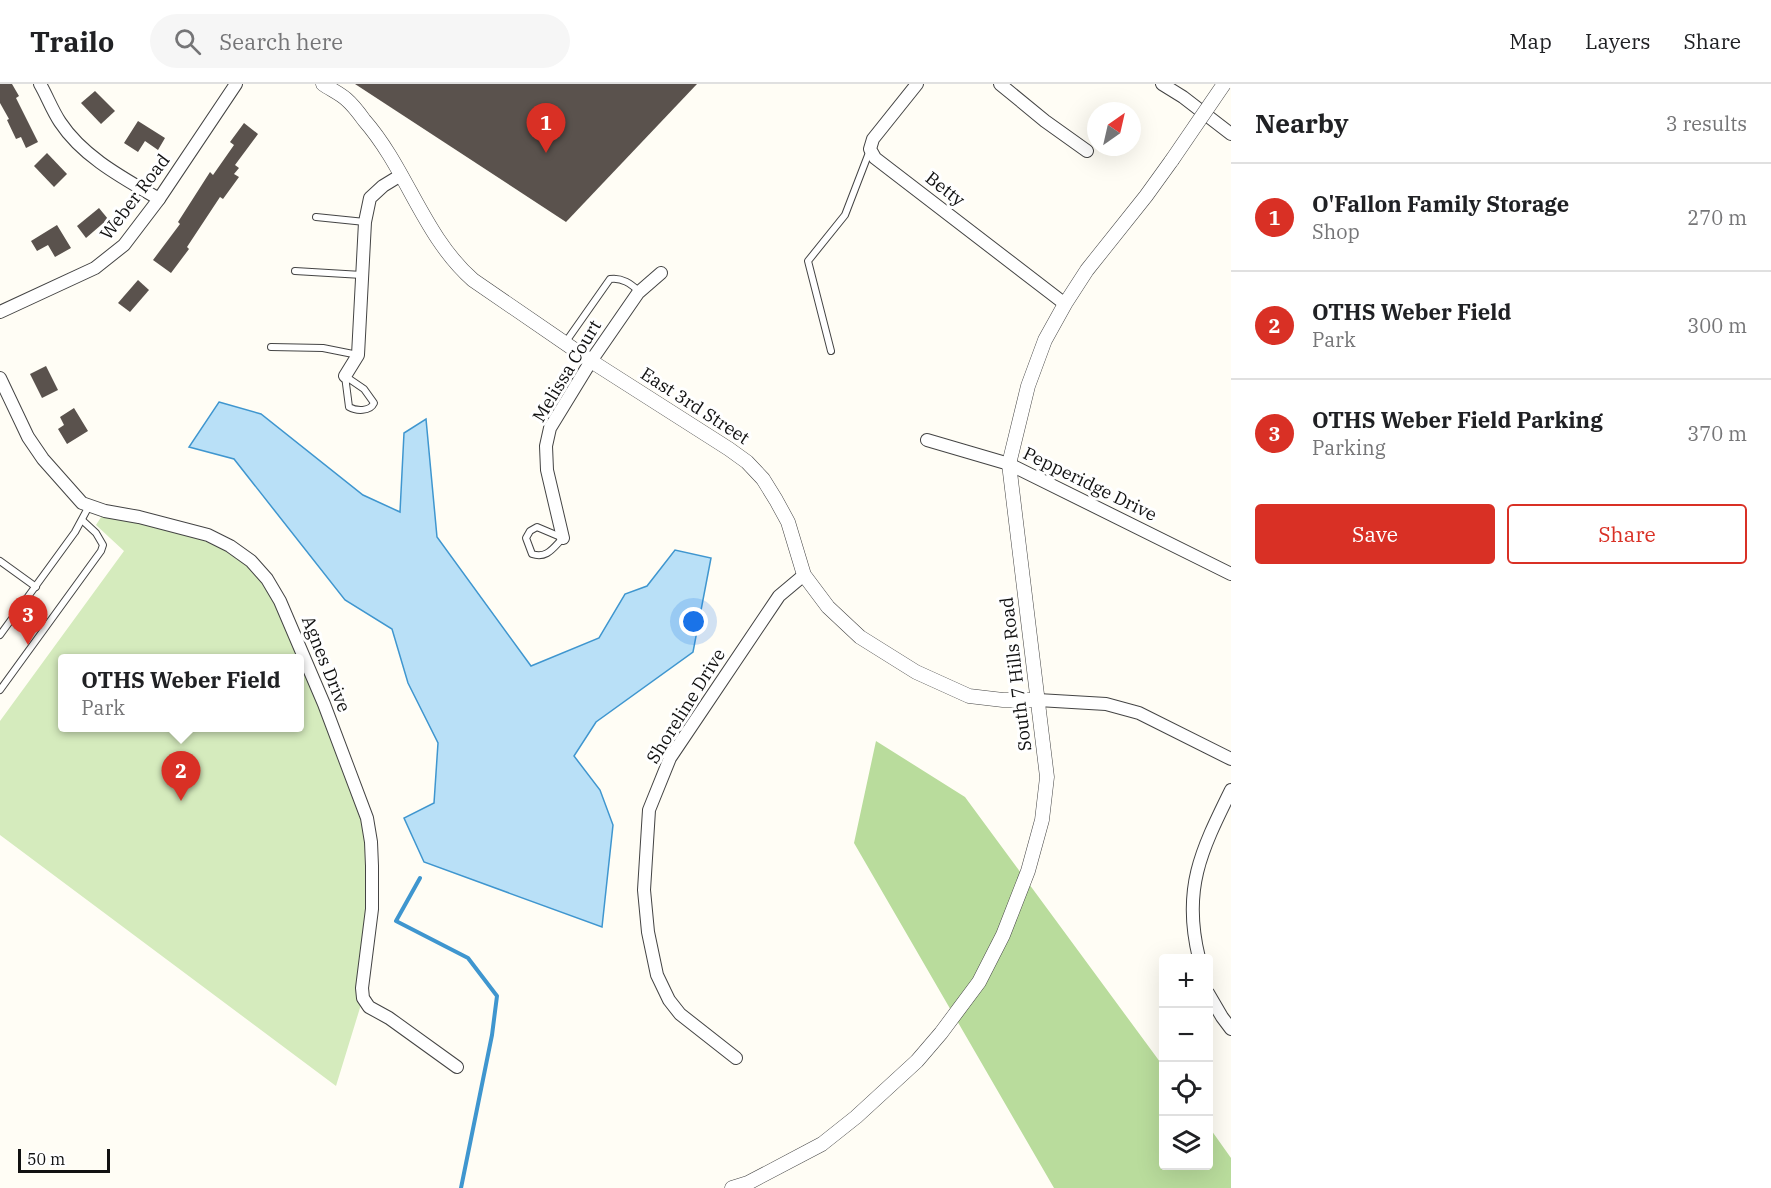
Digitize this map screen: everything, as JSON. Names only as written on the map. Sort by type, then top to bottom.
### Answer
[{"type":"street","points":[[40,84],[60,122],[89,153],[122,177],[159,199]]},
{"type":"street","name":"Weber Road","points":[[0,312],[76,278],[112,256],[134,234],[236,84]]},
{"type":"street","name":"East 3rd Street","points":[[323,84],[348,100],[377,135],[391,155],[421,212],[446,252],[473,280],[591,361],[729,449],[763,479],[788,522],[804,575],[828,607],[860,636],[916,672],[969,696],[1003,700],[1106,704],[1139,713],[1231,759]]},
{"type":"street","points":[[870,150],[873,139],[917,84]]},
{"type":"street","points":[[1000,84],[1045,121],[1087,151]]},
{"type":"street","points":[[1162,84],[1231,134]]},
{"type":"street","name":"South 7 Hills Road","points":[[732,1188],[748,1183],[822,1144],[856,1117],[917,1061],[979,982],[1008,923],[1028,872],[1042,820],[1047,777],[1010,464],[1028,386],[1045,340],[1087,270],[1146,196],[1224,84]]},
{"type":"street","name":"Betty","points":[[870,150],[875,158],[1065,304]]},
{"type":"street","points":[[345,376],[358,355],[365,222],[370,198],[383,186],[401,176]]},
{"type":"street","name":"Melissa Court","points":[[563,538],[547,470],[546,446],[550,428],[591,361],[640,292],[661,273]]},
{"type":"street","name":"Agnes Drive","points":[[0,378],[28,437],[73,495],[89,506],[185,528],[208,535],[231,546],[251,561],[267,579],[280,601],[303,654]]},
{"type":"street","name":"Pepperidge Drive","points":[[927,440],[1010,464],[1231,574]]},
{"type":"street","name":"Shoreline Drive","points":[[736,1058],[680,1014],[669,1000],[657,975],[648,932],[644,890],[649,810],[670,758],[779,596],[804,575]]},
{"type":"street","name":"Agnes Drive","points":[[304,656],[367,818],[372,858],[372,909],[362,988],[363,998],[369,1007],[389,1018],[457,1067]]},
{"type":"street","points":[[1198,954],[1192,895],[1202,853],[1231,790]]},
{"type":"street","points":[[1213,1000],[1231,1029]]},
{"type":"lane","points":[[831,351],[808,261],[845,215],[870,150]]},
{"type":"lane","points":[[316,217],[365,222]]},
{"type":"lane","points":[[295,271],[362,274]]},
{"type":"lane","points":[[565,343],[610,279],[617,278],[630,283],[640,292]]},
{"type":"lane","points":[[271,347],[323,348],[358,355]]},
{"type":"lane","points":[[345,376],[364,389],[374,403],[372,408],[368,410],[349,407],[345,376]]},
{"type":"lane","points":[[0,635],[75,532],[89,506]]},
{"type":"lane","points":[[0,690],[101,552],[103,545],[96,533],[82,520]]},
{"type":"lane","points":[[537,527],[563,538],[548,554],[540,556],[532,554],[526,537],[537,527]]},
{"type":"lane","points":[[0,561],[36,587]]},
{"type":"green space","points":[[105,511],[231,546],[280,601],[300,654],[58,654],[58,732],[304,732],[304,665],[371,842],[363,998],[336,1086],[0,835],[0,721],[124,551],[96,525]]},
{"type":"green space","points":[[876,741],[965,797],[1159,1061],[1159,1170],[1213,1170],[1213,1133],[1231,1158],[1231,1188],[1054,1188],[854,843]]},
{"type":"water","points":[[219,402],[261,414],[363,495],[400,512],[404,433],[426,419],[437,537],[531,666],[599,638],[625,594],[647,586],[675,550],[711,558],[693,652],[596,722],[574,756],[600,790],[613,825],[602,927],[424,862],[404,818],[434,803],[438,743],[408,683],[392,629],[345,600],[234,459],[189,447]]},
{"type":"building","points":[[0,84],[12,84],[19,96],[16,98],[38,142],[26,148],[21,137],[16,139],[0,103]]},
{"type":"building","points":[[355,84],[697,84],[566,222]]},
{"type":"building","points":[[95,91],[115,111],[101,124],[81,103]]},
{"type":"building","points":[[138,121],[165,138],[158,150],[145,141],[138,152],[124,143]]},
{"type":"building","points":[[244,123],[258,134],[235,165],[239,168],[234,174],[239,177],[223,199],[220,197],[187,247],[189,249],[171,273],[153,260],[180,224],[178,222],[210,172],[213,175],[234,145],[230,142]]},
{"type":"building","points":[[47,153],[67,174],[54,187],[34,166]]},
{"type":"building","points":[[99,208],[108,219],[86,238],[77,226]]},
{"type":"building","points":[[57,225],[71,248],[55,257],[48,245],[37,251],[31,241]]},
{"type":"building","points":[[138,280],[149,290],[130,312],[118,303]]},
{"type":"building","points":[[46,366],[58,390],[42,398],[30,374]]},
{"type":"building","points":[[74,408],[88,431],[67,444],[58,429],[64,425],[60,417]]},
{"type":"waterway","points":[[420,878],[396,921],[468,958],[497,996],[492,1035],[461,1188]]},
{"type":"place","name":"O'Fallon Family Storage","points":[[546,153]]},
{"type":"place","name":"OTHS Weber Field Parking","points":[[28,645]]},
{"type":"place","name":"OTHS Weber Field","points":[[181,801]]}]
